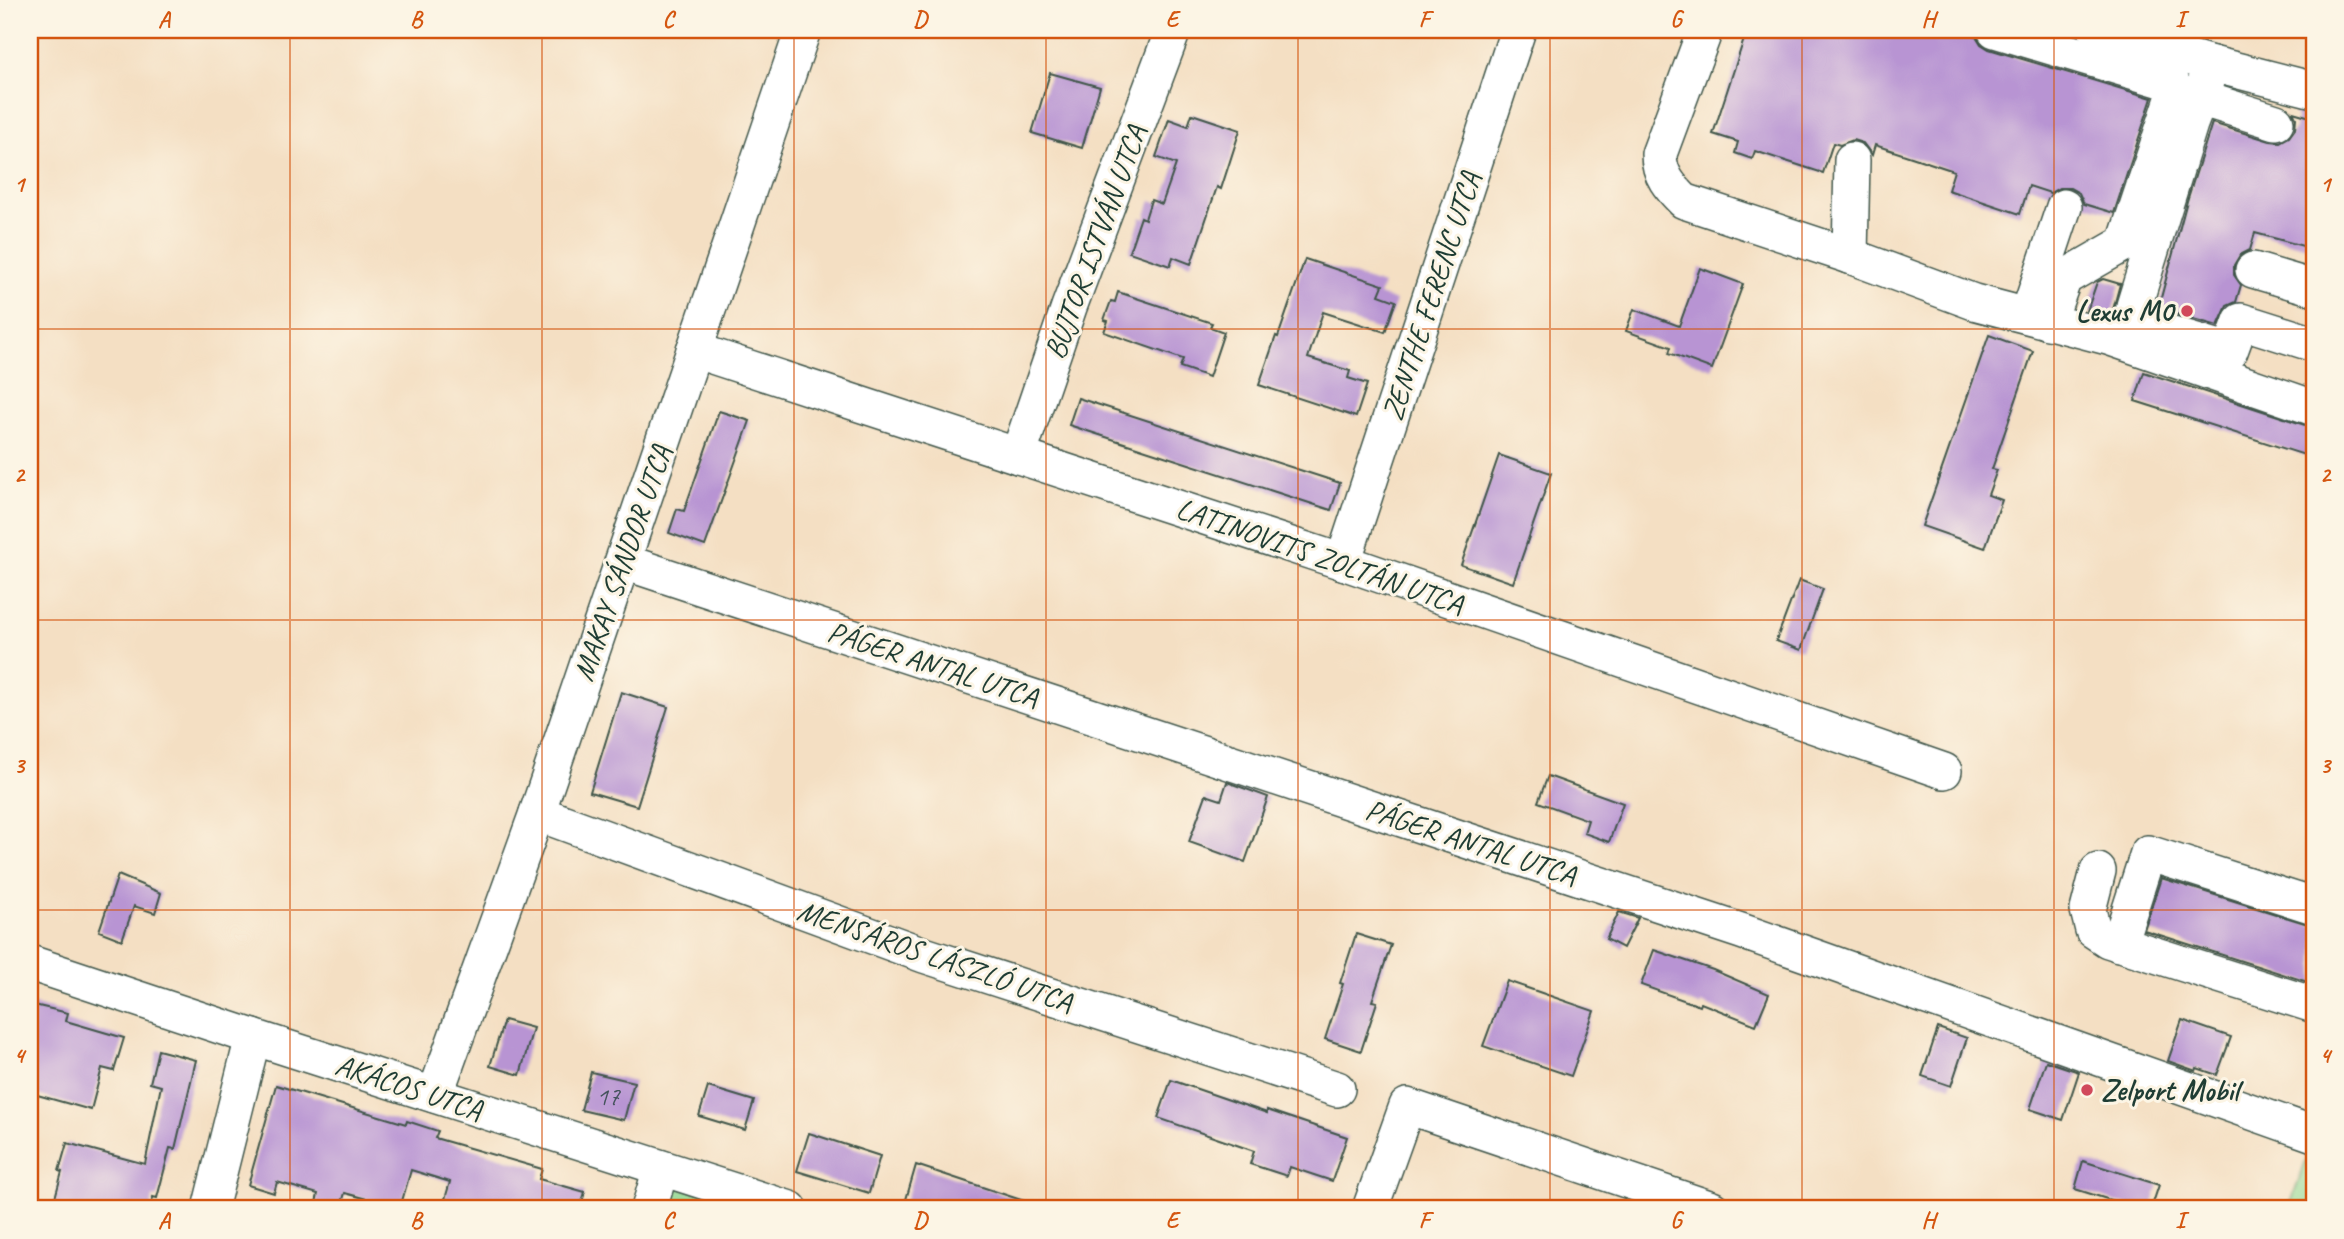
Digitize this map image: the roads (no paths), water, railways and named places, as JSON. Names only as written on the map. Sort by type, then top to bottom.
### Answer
[{"type":"street","name":"MAKAY SÁNDOR UTCA","points":[[435,1095],[537,814],[803,30]]},
{"type":"street","name":"BUJTOR ISTVÁN UTCA","points":[[1018,456],[1069,307],[1173,30]]},
{"type":"street","name":"ZENTHE FERENC UTCA","points":[[1343,562],[1518,30]]},
{"type":"street","points":[[1705,30],[1659,154],[1661,169],[1669,186],[1684,201],[1850,256],[1974,302],[2108,337],[2314,408]]},
{"type":"street","points":[[1995,30],[2172,83],[2176,90],[2125,243],[2064,278],[2038,319]]},
{"type":"street","points":[[2096,30],[2211,64],[2314,90]]},
{"type":"street","points":[[2211,64],[2134,306],[2132,322],[2230,351],[2241,321],[2314,344]]},
{"type":"street","points":[[2200,98],[2276,122]]},
{"type":"street","points":[[1850,256],[1853,160]]},
{"type":"street","points":[[2038,319],[2064,207]]},
{"type":"street","points":[[2253,271],[2314,288]]},
{"type":"street","name":"LATINOVITS ZOLTÁN UTCA","points":[[694,350],[1343,562],[1944,771]]},
{"type":"street","name":"PÁGER ANTAL UTCA","points":[[624,562],[1741,932],[2314,1134]]},
{"type":"street","name":"MENSÁROS LÁSZLÓ UTCA","points":[[537,814],[924,955],[1337,1089]]},
{"type":"street","points":[[2119,944],[2148,853],[2314,906]]},
{"type":"street","points":[[2098,871],[2088,910],[2093,930],[2108,940],[2314,1005]]},
{"type":"street","name":"AKÁCOS UTCA","points":[[30,962],[253,1037],[790,1209]]},
{"type":"street","points":[[210,1209],[253,1037]]},
{"type":"street","points":[[1370,1209],[1407,1106],[1712,1209]]},
{"type":"street","points":[[649,1209],[661,1168]]},
{"type":"place","name":"Lexus M0","points":[[2187,311]]},
{"type":"place","name":"Zelport Mobil","points":[[2087,1090]]}]
